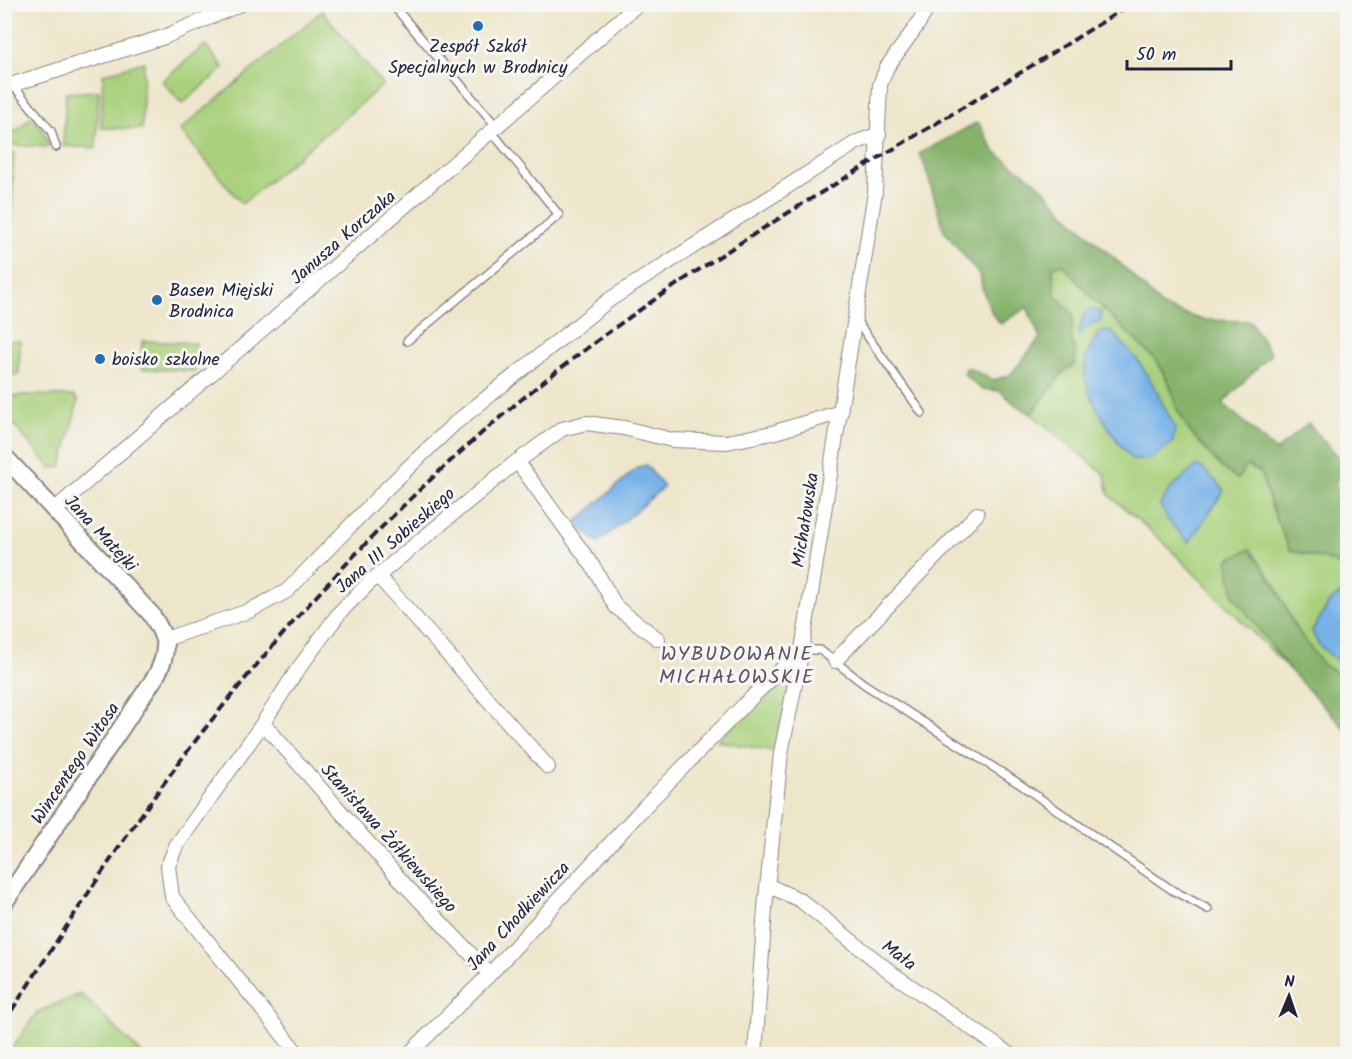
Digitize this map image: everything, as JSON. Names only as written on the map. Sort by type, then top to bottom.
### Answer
[{"type":"street","points":[[8,85],[164,37],[241,4]]},
{"type":"street","name":"Janusza Korczaka","points":[[54,510],[638,4]]},
{"type":"street","name":"Michałowska","points":[[755,1054],[767,885],[781,753],[802,650],[875,192],[880,85],[884,74],[924,14],[927,4]]},
{"type":"street","points":[[165,639],[249,611],[286,591],[387,488],[454,424],[609,300],[857,142],[879,134]]},
{"type":"street","name":"Jana III Sobieskiego","points":[[298,1054],[172,897],[168,866],[176,846],[340,612],[378,576],[517,461],[562,429],[586,423],[672,440],[727,442],[772,433],[841,412]]},
{"type":"street","name":"Jana Matejki","points":[[4,456],[150,614],[165,639]]},
{"type":"street","points":[[517,461],[594,568],[616,607],[658,639]]},
{"type":"street","points":[[835,661],[977,514]]},
{"type":"street","points":[[378,576],[548,767]]},
{"type":"street","name":"Wincentego Witosa","points":[[4,903],[156,676],[164,662],[165,639]]},
{"type":"street","name":"Jana Chodkiewicza","points":[[413,1052],[490,974],[647,804],[752,697],[802,650]]},
{"type":"street","name":"Stanisława Żółkiewskiego","points":[[263,723],[405,885],[490,974]]},
{"type":"street","name":"Mała","points":[[767,885],[800,900],[893,974],[1009,1054]]},
{"type":"lane","points":[[392,4],[495,129],[559,215],[407,341]]},
{"type":"lane","points":[[8,85],[51,131],[56,147]]},
{"type":"lane","points":[[856,320],[922,412]]},
{"type":"lane","points":[[802,650],[820,650],[864,684],[1018,783],[1172,890],[1208,909]]},
{"type":"green space","points":[[322,11],[383,85],[242,204],[180,130]]},
{"type":"green space","points":[[205,45],[224,68],[182,104],[162,81]]},
{"type":"green space","points":[[144,62],[142,129],[101,128],[103,74]]},
{"type":"green space","points":[[99,91],[96,148],[63,146],[66,93]]},
{"type":"green space","points":[[31,117],[42,129],[50,147],[5,145],[5,131],[17,131]]},
{"type":"green space","points":[[978,122],[995,152],[1039,184],[1071,219],[1126,269],[1163,307],[1203,320],[1250,321],[1271,354],[1223,403],[1276,451],[1308,423],[1347,467],[1335,483],[1347,511],[1347,572],[1332,561],[1290,550],[1260,472],[1247,465],[1238,479],[1222,468],[1190,432],[1177,409],[1171,388],[1157,361],[1095,301],[1062,264],[1053,267],[1055,295],[1073,314],[1071,338],[1075,350],[1075,365],[1065,370],[1031,414],[1000,391],[981,389],[964,374],[966,367],[994,380],[1010,375],[1040,338],[1027,307],[1001,324],[993,315],[983,291],[980,276],[944,231],[923,160],[919,154]]},
{"type":"green space","points":[[5,151],[14,152],[10,247],[5,247]]},
{"type":"green space","points":[[1062,264],[1095,301],[1157,361],[1171,388],[1177,409],[1190,432],[1222,468],[1238,479],[1247,465],[1260,472],[1290,550],[1332,561],[1347,572],[1347,590],[1331,600],[1312,631],[1319,645],[1347,669],[1347,678],[1323,665],[1294,625],[1275,584],[1234,596],[1289,669],[1161,540],[1109,495],[1105,475],[1031,414],[1065,370],[1075,350],[1071,338],[1073,314],[1055,295],[1053,267]],"holes":[[[1102,417],[1149,460],[1133,460]]]},
{"type":"green space","points":[[5,341],[20,341],[19,375],[15,376],[5,363]]},
{"type":"green space","points":[[142,341],[196,343],[195,371],[141,369]]},
{"type":"green space","points":[[22,395],[74,396],[78,401],[61,467],[51,468],[5,415],[5,398]]},
{"type":"green space","points":[[1250,549],[1275,584],[1294,625],[1323,665],[1347,678],[1347,731],[1289,669],[1234,596],[1227,560]]},
{"type":"green space","points":[[791,668],[778,752],[717,741]]},
{"type":"green space","points":[[81,994],[142,1054],[8,1054],[37,1012]]},
{"type":"water","points":[[1091,309],[1101,312],[1101,321],[1092,323],[1078,335],[1084,314]]},
{"type":"water","points":[[1110,331],[1140,363],[1175,428],[1173,442],[1149,460],[1133,460],[1103,418],[1087,385],[1085,365],[1087,355],[1100,332]]},
{"type":"water","points":[[646,465],[664,487],[598,543],[575,523],[638,467]]},
{"type":"water","points":[[1197,465],[1224,490],[1189,543],[1168,520],[1160,505],[1169,490]]},
{"type":"water","points":[[1347,590],[1347,669],[1319,645],[1312,631],[1331,600]]},
{"type":"railway","points":[[4,1022],[132,828],[215,716],[298,617],[342,569],[387,522],[481,433],[582,352],[706,265],[1131,4]]},
{"type":"place","name":"Zespół Szkół Specjalnych w Brodnicy","points":[[478,26]]},
{"type":"place","name":"Basen Miejski Brodnica","points":[[157,300]]},
{"type":"place","name":"boisko szkolne","points":[[100,359]]},
{"type":"district","name":"WYBUDOWANIE MICHAŁOWSKIE","points":[[737,664]]}]
